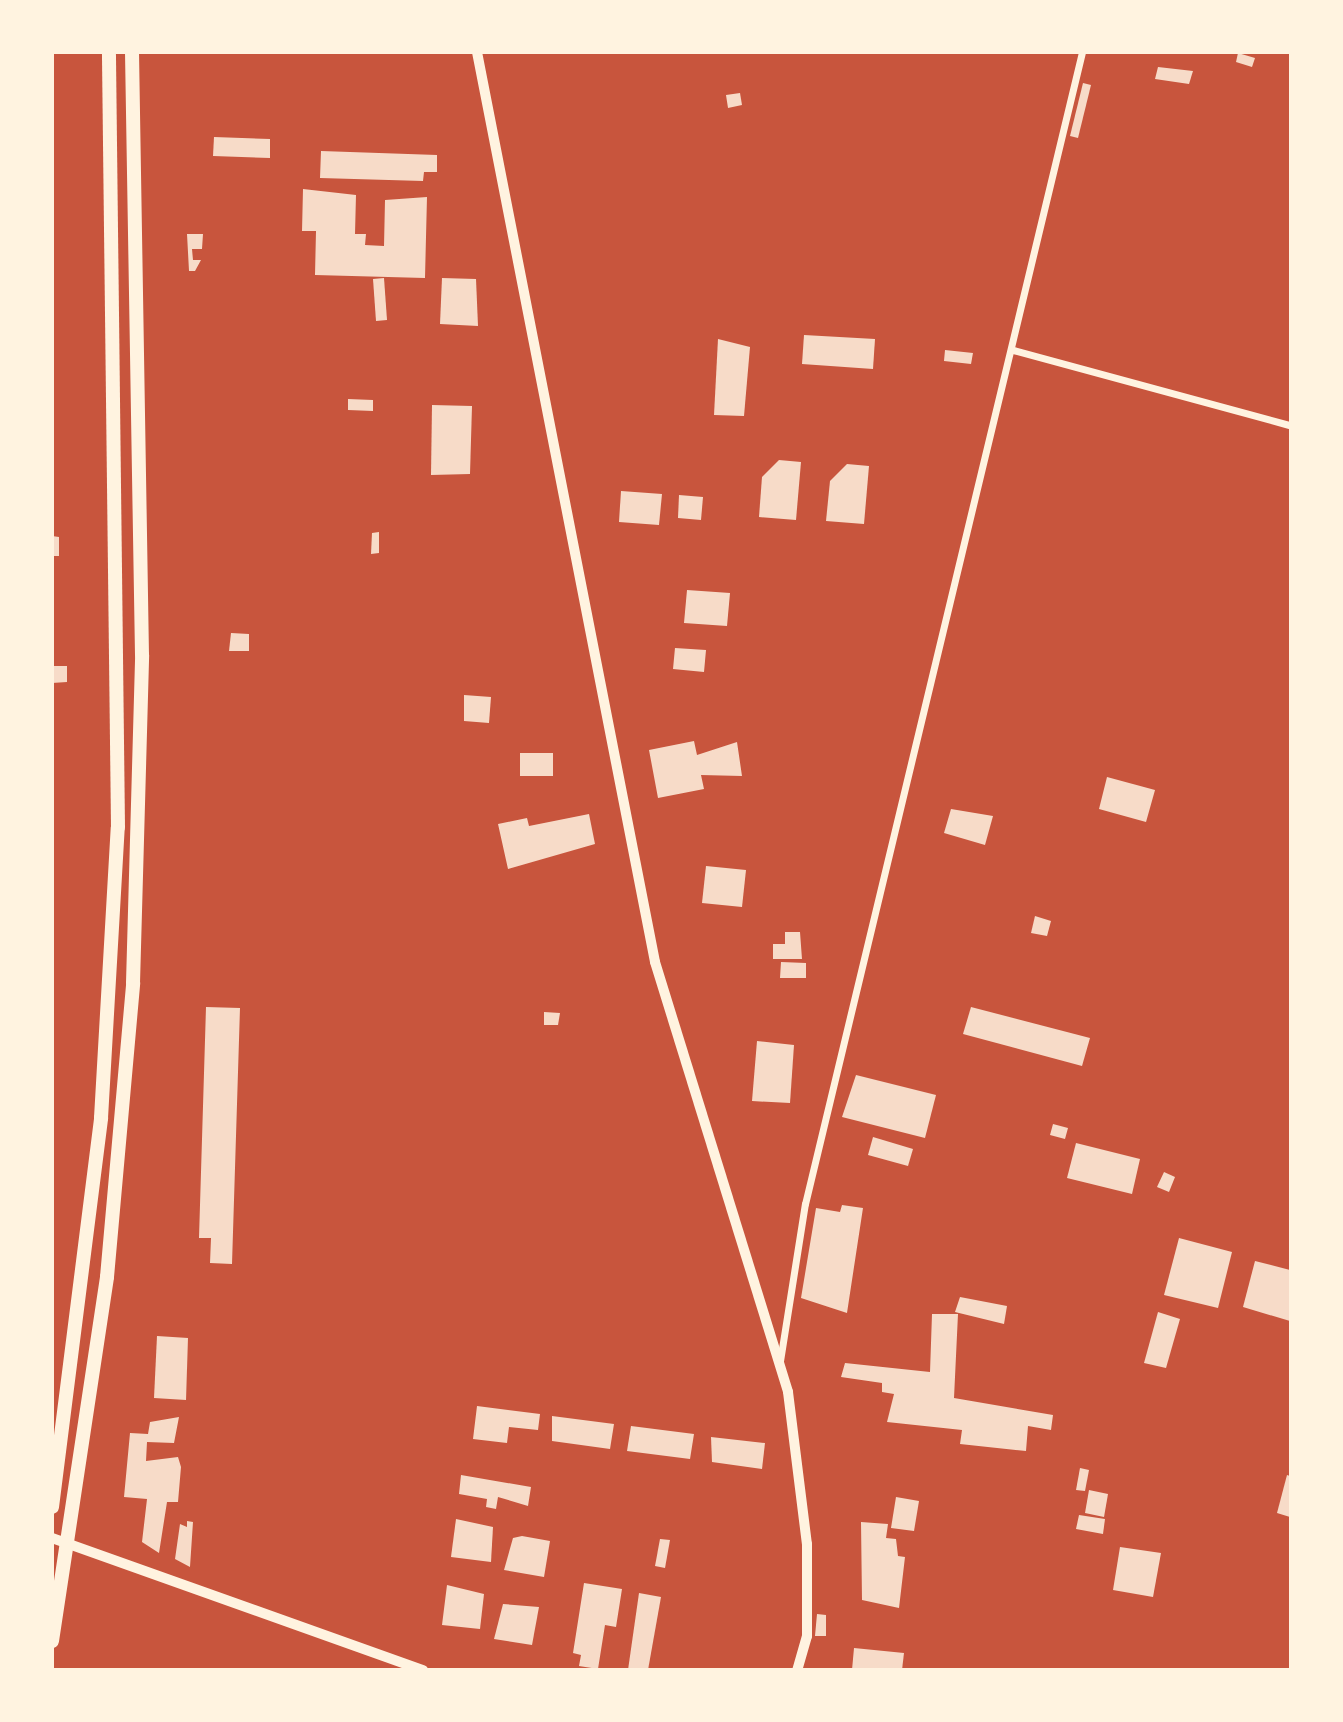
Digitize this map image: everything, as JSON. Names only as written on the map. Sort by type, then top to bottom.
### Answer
[{"type":"highway","points":[[53,1502],[101,1118],[118,827],[108,52]]},
{"type":"highway","points":[[52,1640],[77,1501],[123,1120],[140,825],[132,52]]},
{"type":"street","points":[[477,52],[655,962],[780,1364],[807,1544],[807,1636],[797,1670]]},
{"type":"street","points":[[780,1364],[805,1204],[1013,350],[1082,52]]},
{"type":"street","points":[[1013,350],[1290,425]]},
{"type":"street","points":[[52,1538],[423,1670]]},
{"type":"building","points":[[1238,53],[1255,58],[1252,67],[1236,62]]},
{"type":"building","points":[[1158,67],[1193,71],[1189,84],[1155,79]]},
{"type":"building","points":[[1083,83],[1091,85],[1078,138],[1070,136]]},
{"type":"building","points":[[740,93],[742,105],[728,108],[726,95]]},
{"type":"building","points":[[214,137],[270,139],[270,158],[213,156]]},
{"type":"building","points":[[321,151],[437,155],[437,172],[424,172],[423,181],[320,178]]},
{"type":"building","points":[[303,189],[356,195],[355,234],[366,234],[365,245],[384,246],[385,200],[427,197],[425,278],[315,275],[316,231],[302,231]]},
{"type":"building","points":[[187,234],[203,234],[202,249],[192,249],[193,260],[201,260],[195,271],[189,271]]},
{"type":"building","points":[[384,278],[387,320],[376,321],[373,279]]},
{"type":"building","points":[[442,278],[476,279],[478,326],[440,324]]},
{"type":"building","points":[[804,335],[875,339],[873,369],[802,364]]},
{"type":"building","points":[[718,339],[750,347],[744,416],[714,415]]},
{"type":"building","points":[[945,350],[973,353],[971,364],[944,361]]},
{"type":"building","points":[[348,399],[373,400],[373,411],[348,410]]},
{"type":"building","points":[[432,405],[472,406],[470,474],[431,475]]},
{"type":"building","points":[[779,460],[801,462],[796,520],[759,517],[762,477]]},
{"type":"building","points":[[847,464],[869,466],[864,524],[826,521],[830,481]]},
{"type":"building","points":[[621,491],[662,494],[659,525],[619,522]]},
{"type":"building","points":[[679,495],[703,497],[701,520],[678,518]]},
{"type":"building","points":[[379,532],[379,553],[371,554],[372,533]]},
{"type":"building","points":[[52,536],[59,537],[59,556],[52,556]]},
{"type":"building","points":[[687,590],[730,593],[727,626],[684,623]]},
{"type":"building","points":[[231,633],[249,634],[249,651],[229,651]]},
{"type":"building","points":[[675,648],[706,650],[704,672],[673,669]]},
{"type":"building","points":[[52,666],[67,666],[67,682],[52,683]]},
{"type":"building","points":[[464,695],[491,697],[489,723],[464,721]]},
{"type":"building","points":[[694,741],[697,755],[737,742],[742,776],[701,775],[704,789],[658,798],[649,750]]},
{"type":"building","points":[[520,753],[553,753],[553,776],[520,776]]},
{"type":"building","points":[[1107,777],[1155,790],[1146,822],[1099,809]]},
{"type":"building","points":[[951,809],[993,816],[985,845],[944,833]]},
{"type":"building","points":[[589,814],[595,844],[508,869],[498,824],[527,818],[529,826]]},
{"type":"building","points":[[706,866],[746,870],[742,907],[702,903]]},
{"type":"building","points":[[1035,916],[1051,921],[1047,936],[1031,933]]},
{"type":"building","points":[[785,932],[800,932],[802,959],[773,959],[773,944],[785,944]]},
{"type":"building","points":[[781,962],[806,963],[806,978],[780,978]]},
{"type":"building","points":[[206,1007],[240,1008],[232,1264],[210,1263],[211,1238],[199,1238]]},
{"type":"building","points":[[971,1007],[1090,1038],[1082,1066],[963,1034]]},
{"type":"building","points":[[544,1012],[560,1013],[558,1025],[544,1025]]},
{"type":"building","points":[[757,1041],[794,1045],[790,1103],[752,1101]]},
{"type":"building","points":[[856,1075],[936,1095],[925,1138],[842,1117]]},
{"type":"building","points":[[1053,1124],[1068,1128],[1065,1139],[1050,1135]]},
{"type":"building","points":[[873,1137],[913,1149],[908,1166],[868,1155]]},
{"type":"building","points":[[1076,1143],[1140,1159],[1132,1194],[1067,1178]]},
{"type":"building","points":[[1164,1172],[1175,1177],[1169,1192],[1157,1187]]},
{"type":"building","points":[[842,1205],[863,1208],[847,1313],[801,1298],[816,1208],[840,1212]]},
{"type":"building","points":[[1179,1238],[1232,1252],[1218,1308],[1164,1295]]},
{"type":"building","points":[[1255,1261],[1290,1270],[1290,1321],[1243,1307]]},
{"type":"building","points":[[960,1297],[1007,1306],[1004,1324],[955,1312]]},
{"type":"building","points":[[1158,1312],[1180,1319],[1166,1368],[1144,1363]]},
{"type":"building","points":[[932,1314],[958,1314],[954,1398],[1053,1415],[1051,1430],[1028,1426],[1026,1451],[960,1444],[962,1430],[887,1422],[894,1394],[882,1392],[882,1383],[841,1377],[845,1363],[930,1372]]},
{"type":"building","points":[[157,1336],[188,1338],[186,1400],[154,1398]]},
{"type":"building","points":[[477,1406],[540,1414],[538,1430],[509,1427],[507,1443],[473,1439]]},
{"type":"building","points":[[552,1416],[614,1424],[610,1449],[552,1441]]},
{"type":"building","points":[[179,1417],[174,1443],[147,1442],[146,1461],[178,1457],[181,1467],[178,1502],[167,1502],[159,1553],[142,1542],[147,1499],[124,1497],[130,1433],[148,1434],[150,1422]]},
{"type":"building","points":[[631,1426],[694,1434],[690,1459],[627,1451]]},
{"type":"building","points":[[711,1437],[765,1443],[762,1469],[712,1462]]},
{"type":"building","points":[[1080,1468],[1089,1470],[1085,1491],[1076,1490]]},
{"type":"building","points":[[461,1475],[531,1487],[528,1506],[498,1497],[496,1509],[486,1507],[487,1499],[459,1494]]},
{"type":"building","points":[[1287,1475],[1290,1476],[1290,1517],[1277,1513]]},
{"type":"building","points":[[1089,1490],[1108,1494],[1104,1517],[1085,1513]]},
{"type":"building","points":[[896,1497],[919,1501],[914,1531],[891,1528]]},
{"type":"building","points":[[1079,1515],[1105,1519],[1103,1534],[1076,1529]]},
{"type":"building","points":[[456,1519],[493,1527],[491,1562],[451,1557]]},
{"type":"building","points":[[187,1521],[193,1522],[190,1567],[175,1559],[180,1524],[187,1527]]},
{"type":"building","points":[[861,1522],[888,1524],[886,1538],[896,1539],[898,1556],[905,1557],[899,1608],[862,1600]]},
{"type":"building","points":[[522,1536],[550,1541],[544,1577],[504,1570],[513,1538]]},
{"type":"building","points":[[660,1539],[670,1540],[665,1568],[655,1566]]},
{"type":"building","points":[[1120,1547],[1161,1553],[1153,1597],[1113,1590]]},
{"type":"building","points":[[584,1583],[622,1589],[616,1627],[605,1625],[598,1669],[579,1666],[581,1655],[573,1653]]},
{"type":"building","points":[[447,1585],[484,1594],[480,1629],[442,1625]]},
{"type":"building","points":[[639,1593],[661,1597],[648,1670],[628,1670]]},
{"type":"building","points":[[503,1604],[539,1607],[532,1645],[494,1639]]},
{"type":"building","points":[[817,1614],[826,1615],[826,1636],[815,1636]]},
{"type":"building","points":[[854,1648],[904,1653],[902,1670],[852,1670]]}]
